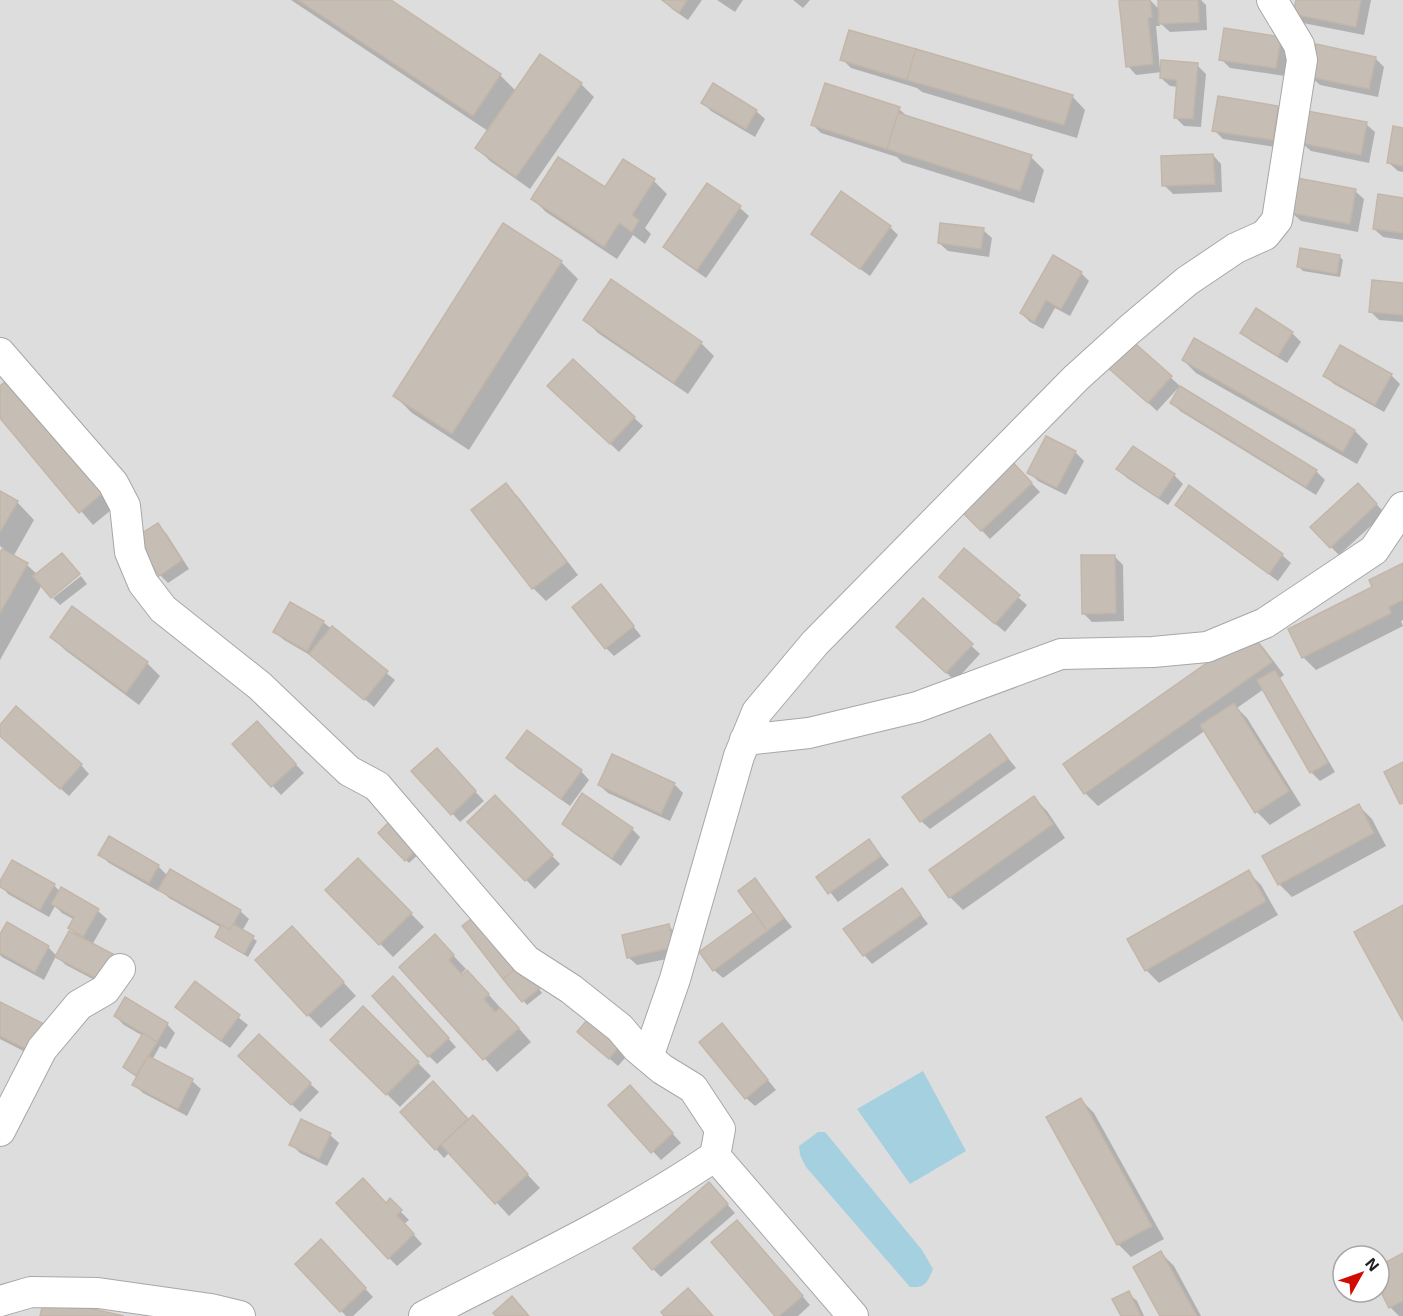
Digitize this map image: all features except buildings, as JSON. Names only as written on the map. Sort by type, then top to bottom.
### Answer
[{"type":"street","points":[[648,1057],[675,979],[745,740],[757,712],[815,643],[1076,378],[1187,281],[1236,248],[1266,235],[1277,220],[1302,60],[1299,45],[1272,0]]},
{"type":"street","points":[[0,353],[113,483],[125,506],[130,552],[143,583],[163,609],[260,686],[349,771],[377,786],[526,960],[571,989],[620,1028],[662,1069],[693,1088],[720,1129],[715,1156],[690,1173],[573,1239],[424,1316]]},
{"type":"street","points":[[745,740],[809,733],[917,707],[1061,654],[1153,652],[1208,647],[1264,623],[1374,550],[1403,507]]},
{"type":"street","points":[[0,1131],[42,1049],[79,1005],[105,990],[120,969]]},
{"type":"street","points":[[715,1156],[852,1316]]},
{"type":"street","points":[[0,1301],[31,1292],[98,1293],[212,1309],[240,1316]]},
{"type":"shaded area","points":[[0,0],[1403,0],[1403,1316],[0,1316]]},
{"type":"water","points":[[923,1071],[966,1151],[910,1184],[857,1109]]},
{"type":"water","points":[[818,1132],[825,1132],[922,1250],[933,1269],[923,1285],[910,1287],[806,1167],[800,1155],[799,1146]]}]
